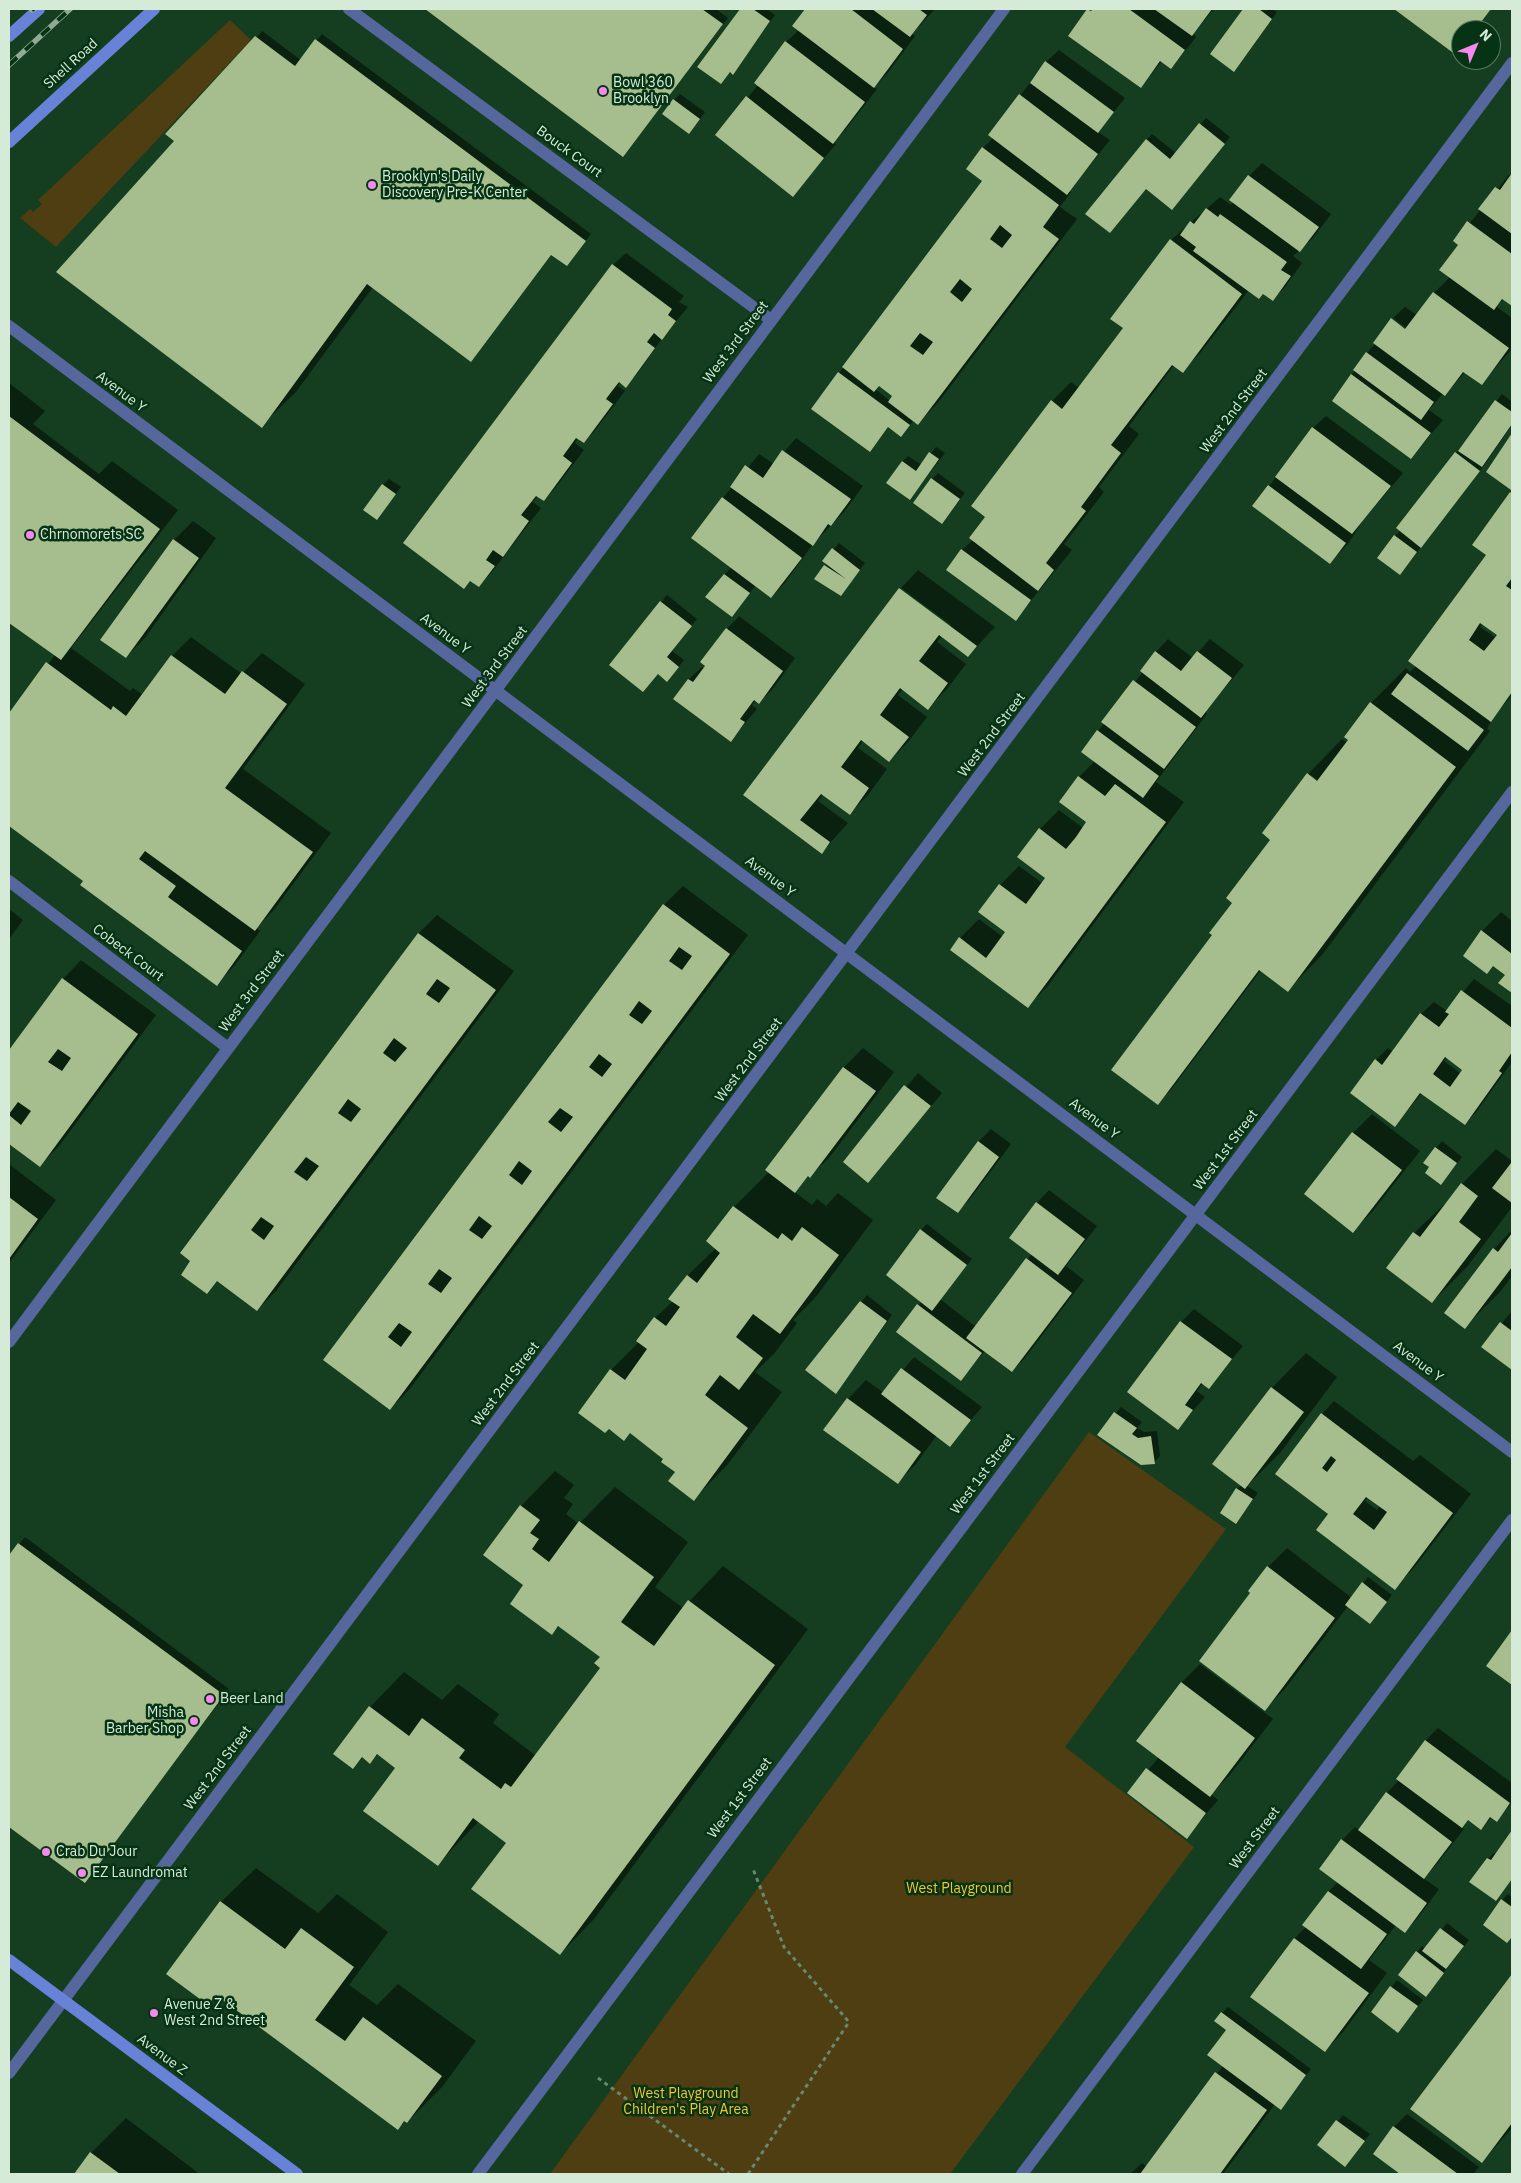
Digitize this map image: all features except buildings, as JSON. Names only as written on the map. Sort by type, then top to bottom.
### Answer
[{"type":"street","points":[[9,36],[39,9]]},
{"type":"street","name":"Shell Road","points":[[9,142],[154,9]]},
{"type":"street","name":"Bouck Court","points":[[349,9],[770,320]]},
{"type":"street","name":"West 3rd Street","points":[[9,1342],[1004,9]]},
{"type":"street","name":"West 2nd Street","points":[[9,2073],[1512,63]]},
{"type":"street","name":"Avenue Y","points":[[9,326],[1512,1452]]},
{"type":"street","name":"West 1st Street","points":[[478,2174],[1512,792]]},
{"type":"street","name":"Cobeck Court","points":[[9,881],[228,1048]]},
{"type":"street","name":"West Street","points":[[1022,2174],[1512,1520]]},
{"type":"street","name":"Avenue Z","points":[[9,1960],[297,2174]]},
{"type":"path","points":[[748,2174],[849,2022],[784,1947],[753,1869]]},
{"type":"path","points":[[598,2078],[729,2174]]},
{"type":"green space","points":[[230,20],[251,40],[56,247],[20,218],[30,209],[33,212],[42,204],[38,200]]},
{"type":"green space","name":"West Playground","points":[[1089,1432],[1226,1529],[1065,1747],[1194,1847],[950,2174],[550,2174]]},
{"type":"railway","points":[[9,65],[70,9]]},
{"type":"place","name":"Bowl 360 Brooklyn","points":[[603,91]]},
{"type":"place","name":"Brooklyn's Daily Discovery Pre-K Center","points":[[372,185]]},
{"type":"place","name":"Chrnomorets SC","points":[[30,535]]},
{"type":"place","name":"Beer Land","points":[[210,1699]]},
{"type":"place","name":"Misha Barber Shop","points":[[194,1721]]},
{"type":"place","name":"Crab Du Jour","points":[[46,1852]]},
{"type":"place","name":"EZ Laundromat","points":[[82,1873]]},
{"type":"place","name":"Avenue Z & West 2nd Street","points":[[154,2013]]},
{"type":"park label","name":"West Playground Children's Play Area","points":[[686,2102]]}]
